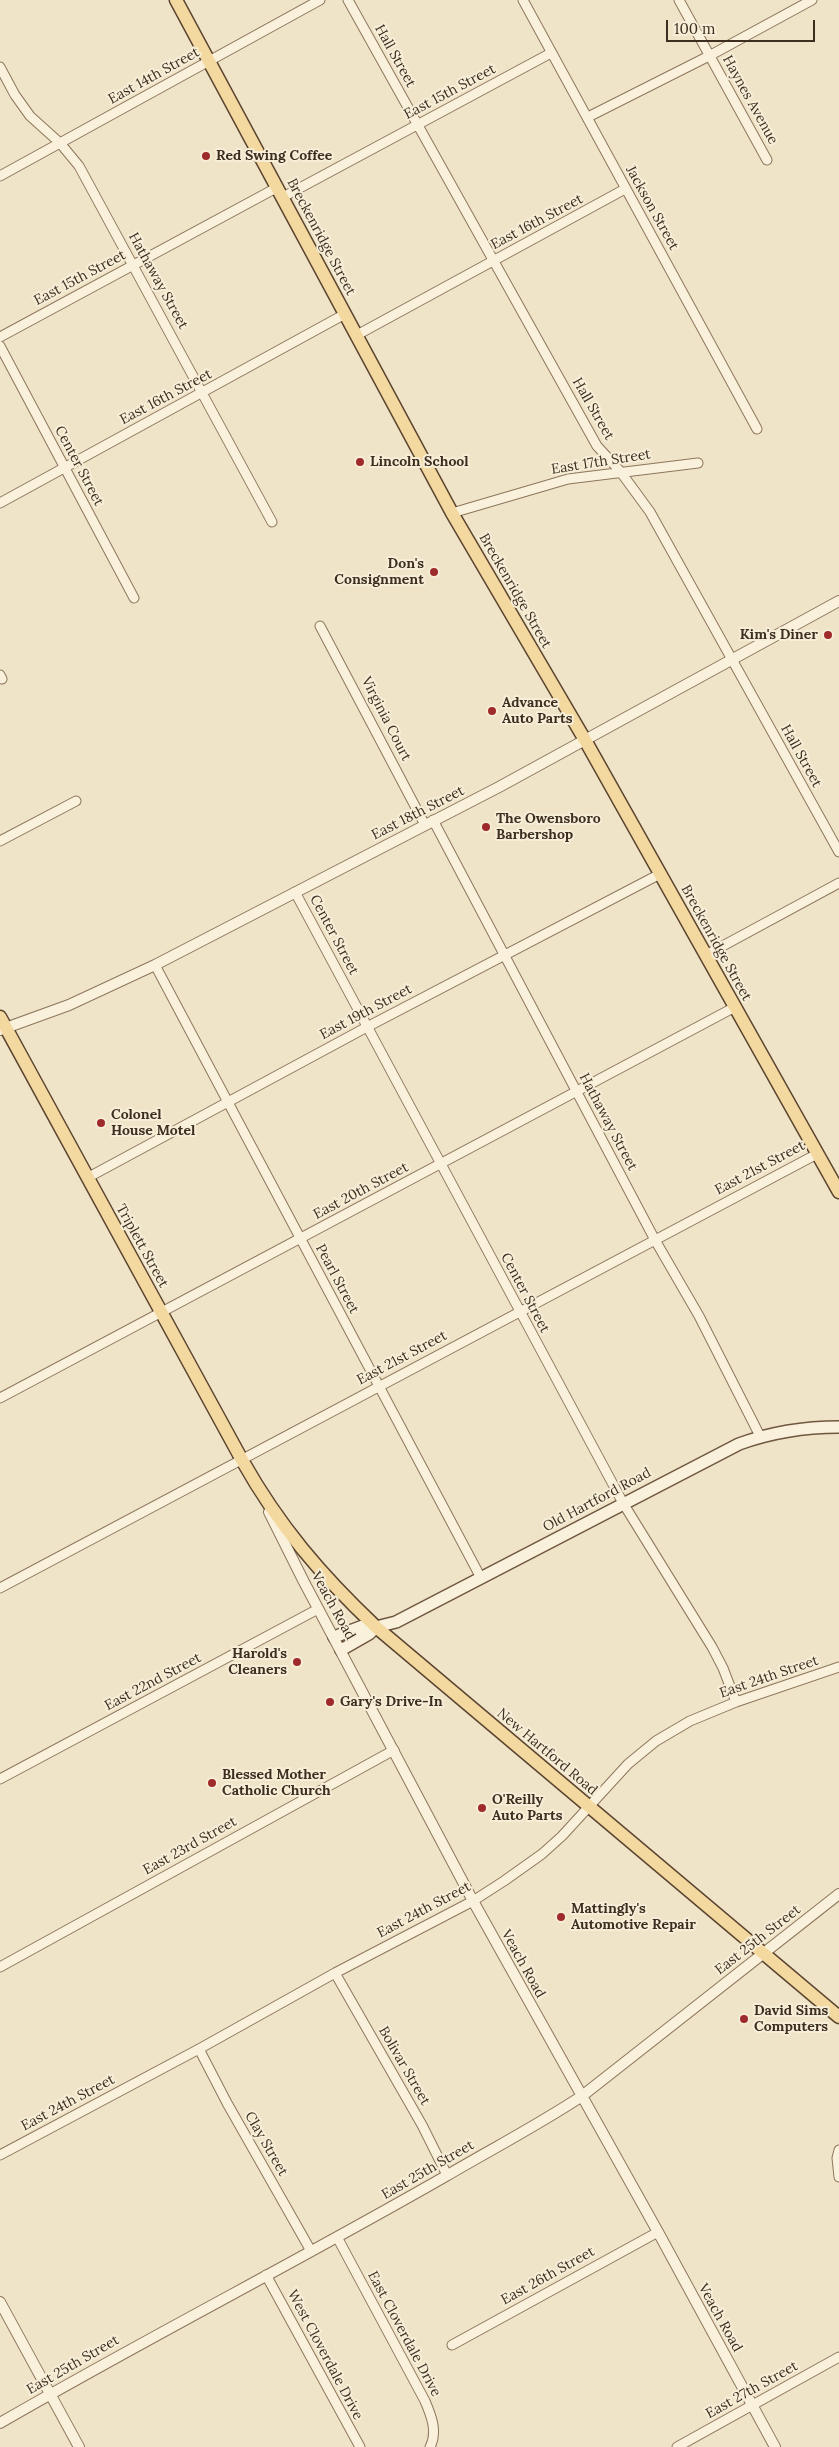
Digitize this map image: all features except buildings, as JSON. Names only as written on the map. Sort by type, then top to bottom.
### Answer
[{"type":"main road","name":"Breckenridge Street","points":[[176,0],[452,513],[585,740],[839,1192]]},
{"type":"main road","name":"Triplett Street","points":[[2,1025],[258,1488]]},
{"type":"main road","name":"Old Hartford Road","points":[[376,1627],[396,1622],[720,1453],[760,1436],[794,1429],[839,1427]]},
{"type":"main road","name":"New Hartford Road","points":[[258,1488],[304,1553],[376,1627],[839,2017]]},
{"type":"main road","points":[[334,1638],[362,1626],[376,1627]]},
{"type":"main road","points":[[341,1650],[369,1634],[376,1627]]},
{"type":"street","name":"East 14th Street","points":[[0,176],[320,0]]},
{"type":"street","name":"Hall Street","points":[[348,0],[597,446],[620,471],[650,512],[839,852]]},
{"type":"street","name":"Jackson Street","points":[[523,0],[757,429]]},
{"type":"street","name":"Haynes Avenue","points":[[679,0],[767,160]]},
{"type":"street","points":[[588,117],[710,56],[812,0]]},
{"type":"street","name":"East 15th Street","points":[[0,337],[133,264],[418,125],[551,53]]},
{"type":"street","name":"Hathaway Street","points":[[0,67],[15,95],[30,116],[60,143],[79,166],[272,522]]},
{"type":"street","name":"East 16th Street","points":[[357,336],[626,189]]},
{"type":"street","name":"East 16th Street","points":[[0,503],[345,314]]},
{"type":"street","name":"Center Street","points":[[0,346],[134,598]]},
{"type":"street","name":"East 17th Street","points":[[452,513],[568,478],[698,463]]},
{"type":"street","name":"East 18th Street","points":[[2,1025],[69,1005],[155,965],[585,740],[733,661],[839,601]]},
{"type":"street","name":"Virginia Court","points":[[320,626],[429,822]]},
{"type":"street","points":[[0,841],[76,801]]},
{"type":"street","name":"Hathaway Street","points":[[429,822],[503,955],[655,1240],[699,1316],[760,1436]]},
{"type":"street","name":"East 19th Street","points":[[87,1178],[367,1027],[660,874]]},
{"type":"street","points":[[706,956],[839,883]]},
{"type":"street","name":"Center Street","points":[[295,892],[623,1503],[712,1647],[723,1668],[736,1702]]},
{"type":"street","name":"Pearl Street","points":[[155,965],[481,1578]]},
{"type":"street","name":"East 20th Street","points":[[0,1398],[735,1007]]},
{"type":"street","name":"East 21st Street","points":[[0,1588],[817,1154]]},
{"type":"street","name":"Veach Road","points":[[258,1488],[318,1608],[473,1900],[775,2447]]},
{"type":"street","name":"East 22nd Street","points":[[0,1779],[318,1608]]},
{"type":"street","name":"East 24th Street","points":[[0,2155],[473,1900],[542,1854],[589,1807],[628,1764],[656,1741],[690,1721],[736,1702],[839,1667]]},
{"type":"street","name":"East 23rd Street","points":[[0,1967],[394,1750]]},
{"type":"street","name":"East 25th Street","points":[[0,2423],[549,2118],[582,2096],[839,1894]]},
{"type":"street","name":"Bolivar Street","points":[[335,1973],[422,2125],[447,2175]]},
{"type":"street","name":"Clay Street","points":[[199,2049],[227,2104],[310,2251]]},
{"type":"street","points":[[839,2150],[836,2158],[839,2177]]},
{"type":"street","name":"East 26th Street","points":[[452,2345],[658,2232]]},
{"type":"street","name":"East Cloverdale Drive","points":[[337,2237],[424,2401],[433,2423],[434,2433],[430,2447]]},
{"type":"street","name":"West Cloverdale Drive","points":[[266,2275],[360,2447]]},
{"type":"street","points":[[0,2302],[79,2447]]},
{"type":"street","name":"East 27th Street","points":[[677,2447],[839,2357]]},
{"type":"place","name":"Red Swing Coffee","points":[[206,156]]},
{"type":"place","name":"Lincoln School","points":[[360,462]]},
{"type":"place","name":"Don's Consignment","points":[[434,572]]},
{"type":"place","name":"Kim's Diner","points":[[828,635]]},
{"type":"place","name":"Advance Auto Parts","points":[[492,711]]},
{"type":"place","name":"The Owensboro Barbershop","points":[[486,827]]},
{"type":"place","name":"Colonel House Motel","points":[[101,1123]]},
{"type":"place","name":"Harold's Cleaners","points":[[297,1662]]},
{"type":"place","name":"Gary's Drive-In","points":[[330,1702]]},
{"type":"place","name":"Blessed Mother Catholic Church","points":[[212,1783]]},
{"type":"place","name":"O'Reilly Auto Parts","points":[[482,1808]]},
{"type":"place","name":"Mattingly's Automotive Repair","points":[[561,1917]]},
{"type":"place","name":"David Sims Computers","points":[[744,2019]]}]
